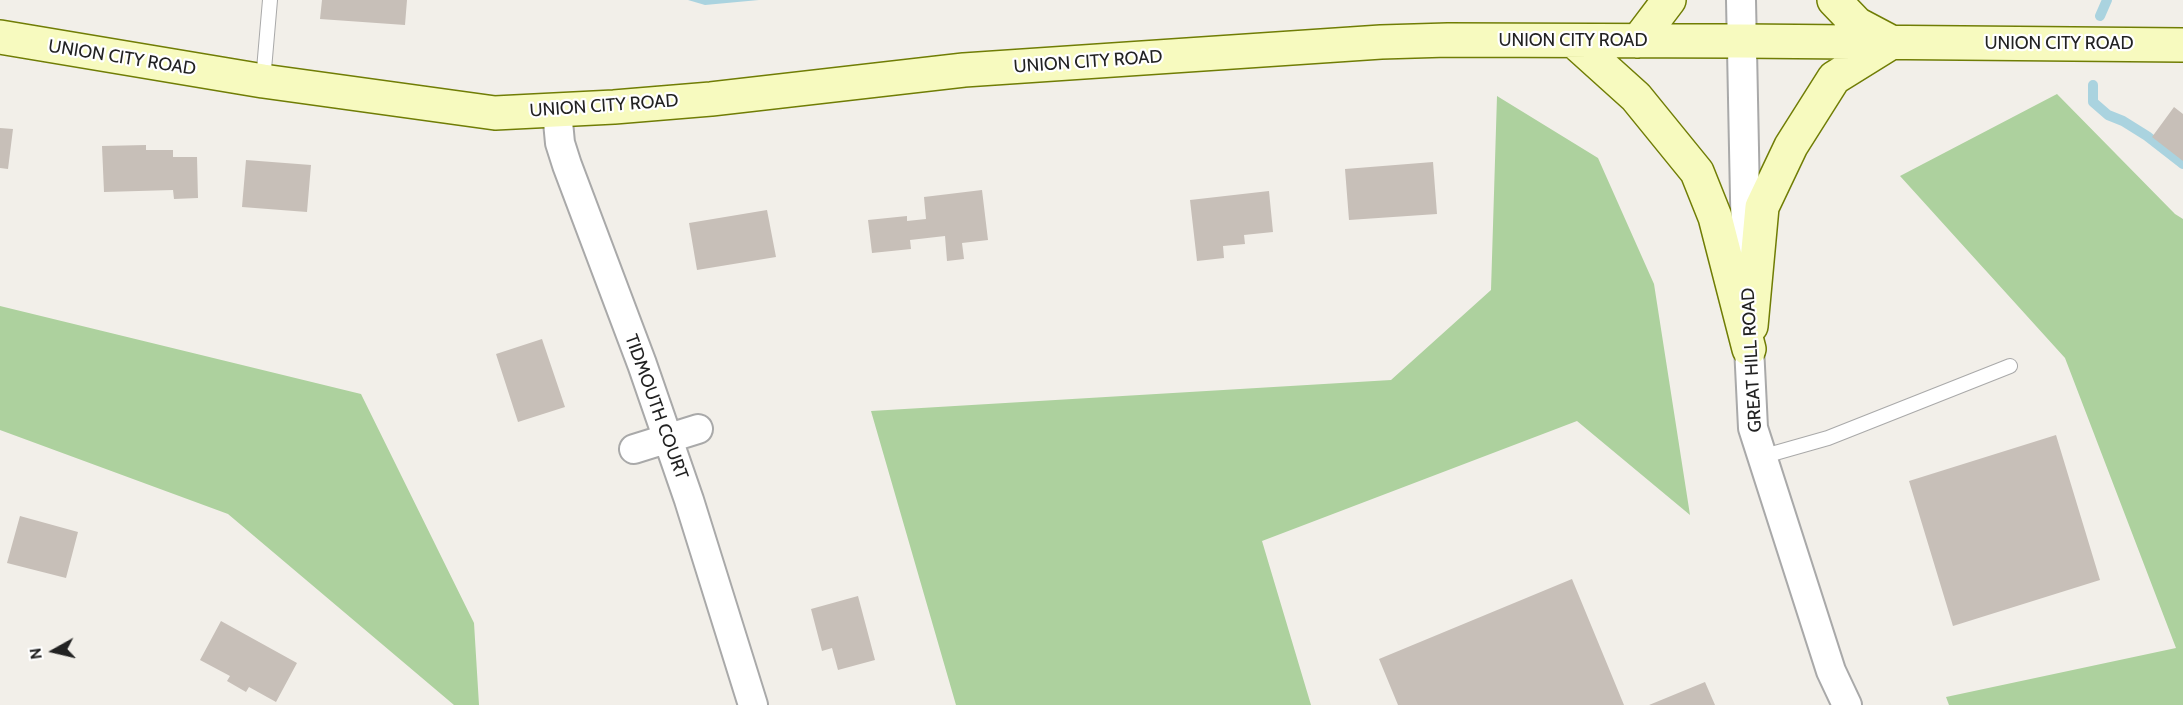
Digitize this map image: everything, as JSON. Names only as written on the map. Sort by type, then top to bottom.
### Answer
[{"type":"main road","points":[[1638,41],[1670,0]]},
{"type":"main road","points":[[1834,0],[1857,24],[1892,42]]},
{"type":"main road","name":"UNION CITY ROAD","points":[[0,38],[264,81],[495,113],[557,111],[711,99],[964,70],[1259,49],[1448,40],[2183,45]]},
{"type":"main road","points":[[1575,42],[1636,97],[1697,172],[1715,217],[1749,348]]},
{"type":"main road","points":[[1749,348],[1762,207],[1791,146],[1834,78],[1892,42]]},
{"type":"street","name":"GREAT HILL ROAD","points":[[1741,0],[1753,428],[1831,671],[1847,705]]},
{"type":"street","name":"TIDMOUTH COURT","points":[[557,111],[560,142],[567,165],[668,439],[753,705]]},
{"type":"street","points":[[634,449],[698,429]]},
{"type":"lane","points":[[264,81],[270,0]]},
{"type":"lane","points":[[1761,457],[1828,438],[2010,366]]},
{"type":"green space","points":[[2057,94],[2175,214],[2183,219],[2183,705],[1949,705],[1946,697],[2176,648],[2065,358],[1900,176]]},
{"type":"green space","points":[[1497,96],[1598,158],[1654,284],[1690,515],[1577,421],[1262,541],[1311,705],[956,705],[871,411],[1391,380],[1491,290]]},
{"type":"green space","points":[[0,306],[361,394],[474,623],[479,705],[454,705],[228,514],[0,430]]},
{"type":"water","points":[[688,0],[759,0],[705,5]]},
{"type":"building","points":[[322,0],[407,0],[405,25],[320,19]]},
{"type":"building","points":[[2174,107],[2183,114],[2183,161],[2152,137]]},
{"type":"building","points":[[0,128],[13,129],[8,169],[0,168]]},
{"type":"building","points":[[146,145],[146,150],[173,150],[173,157],[197,157],[198,198],[174,199],[173,190],[104,192],[102,146]]},
{"type":"building","points":[[246,160],[311,165],[307,212],[242,207]]},
{"type":"building","points":[[1433,162],[1437,214],[1349,220],[1345,169]]},
{"type":"building","points":[[982,190],[988,240],[962,243],[964,259],[947,261],[945,236],[910,240],[911,249],[872,253],[868,220],[907,216],[907,221],[926,219],[924,197]]},
{"type":"building","points":[[1269,191],[1273,232],[1244,235],[1245,244],[1223,246],[1224,258],[1197,261],[1190,200]]},
{"type":"building","points":[[767,210],[776,257],[697,270],[689,223]]},
{"type":"building","points":[[542,339],[565,407],[518,422],[496,354]]},
{"type":"building","points":[[2056,435],[2100,580],[1953,626],[1909,481]]},
{"type":"building","points":[[20,516],[78,532],[66,578],[7,563]]},
{"type":"building","points":[[1572,579],[1624,705],[1398,705],[1379,659]]},
{"type":"building","points":[[858,596],[875,660],[838,670],[832,648],[822,651],[811,609]]},
{"type":"building","points":[[221,621],[297,663],[276,702],[249,687],[246,692],[227,681],[230,676],[200,660]]},
{"type":"building","points":[[1705,682],[1715,705],[1649,705]]},
{"type":"waterway","points":[[2100,16],[2107,0]]},
{"type":"waterway","points":[[2093,85],[2093,102],[2108,115],[2123,121],[2147,136],[2183,164]]}]
